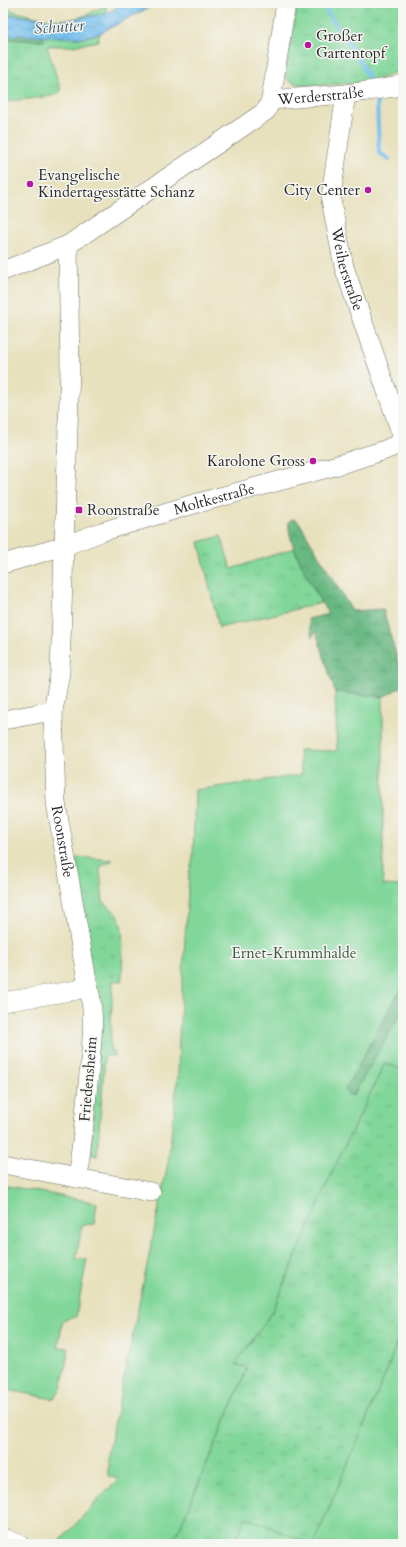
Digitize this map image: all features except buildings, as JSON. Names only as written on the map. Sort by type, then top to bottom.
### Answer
[{"type":"street","points":[[271,100],[286,3]]},
{"type":"street","name":"Werderstraße","points":[[3,271],[68,245],[266,111],[271,100],[346,94],[394,87],[403,84]]},
{"type":"street","name":"Weiherstraße","points":[[346,94],[332,181],[331,200],[344,267],[403,438]]},
{"type":"street","name":"Roonstraße","points":[[68,245],[70,368],[60,673],[52,711],[56,803],[87,981]]},
{"type":"street","name":"Moltkestraße","points":[[3,564],[187,506],[338,465],[385,450],[403,442]]},
{"type":"street","points":[[3,720],[52,711]]},
{"type":"street","points":[[3,1002],[77,990],[83,987],[87,981]]},
{"type":"street","name":"Friedensheim","points":[[77,1178],[82,1144],[93,1023],[91,996],[87,981]]},
{"type":"street","points":[[3,1164],[151,1192]]},
{"type":"street","points":[[3,1538],[20,1544]]},
{"type":"green space","points":[[298,3],[403,3],[403,70],[371,82],[302,85],[290,82],[284,74]]},
{"type":"green space","points":[[107,4],[105,14],[62,21],[3,14],[3,8],[39,18],[67,20],[84,16]]},
{"type":"green space","points":[[100,33],[98,41],[73,46],[47,46],[61,91],[52,96],[3,102],[3,39],[44,41],[43,36],[82,38]]},
{"type":"green space","points":[[3,35],[43,36],[44,41],[3,39]]},
{"type":"green space","points":[[293,519],[299,522],[352,611],[383,609],[403,680],[403,686],[383,697],[335,692],[316,631],[312,637],[308,619],[328,614],[303,568],[292,542],[289,531],[289,521]]},
{"type":"green space","points":[[221,536],[231,569],[294,548],[321,603],[219,628],[199,542]]},
{"type":"green space","name":"Ernet-Krummhalde","points":[[335,692],[383,697],[383,885],[403,886],[403,984],[345,1089],[347,1094],[353,1096],[403,1010],[403,1070],[385,1063],[335,1166],[271,1314],[235,1364],[247,1368],[180,1527],[171,1544],[57,1544],[118,1479],[108,1476],[108,1455],[168,1163],[178,1075],[189,874],[193,858],[195,790],[301,775],[299,750],[337,751]]},
{"type":"green space","points":[[78,857],[113,860],[102,866],[100,869],[103,902],[118,915],[121,923],[123,939],[122,981],[113,981],[110,1051],[115,1051],[115,1056],[105,1056],[97,1156],[91,1155],[98,1033],[77,876],[76,861]]},
{"type":"green space","points":[[403,984],[403,1010],[353,1096],[347,1094],[345,1089]]},
{"type":"green space","points":[[385,1063],[403,1070],[403,1325],[388,1368],[314,1544],[309,1544],[246,1517],[234,1544],[171,1544],[180,1527],[247,1369],[234,1364],[271,1314],[335,1166]]},
{"type":"green space","points":[[3,1185],[97,1203],[94,1224],[82,1225],[76,1259],[87,1259],[76,1317],[63,1320],[58,1347],[69,1348],[61,1389],[53,1399],[3,1389]]},
{"type":"green space","points":[[403,1325],[403,1544],[314,1544],[388,1368]]},
{"type":"green space","points":[[246,1517],[309,1544],[234,1544]]},
{"type":"water","name":"Schutter","points":[[124,3],[158,3],[100,33],[82,38],[3,35],[3,14],[62,21],[105,14]]},
{"type":"waterway","points":[[321,3],[356,54],[371,82]]},
{"type":"waterway","points":[[377,101],[379,153],[389,159]]},
{"type":"place","name":"Großer Gartentopf","points":[[308,45]]},
{"type":"place","name":"Evangelische Kindertagesstätte Schanz","points":[[30,184]]},
{"type":"place","name":"City Center","points":[[368,190]]},
{"type":"place","name":"Karolone Gross","points":[[313,461]]},
{"type":"place","name":"Roonstraße","points":[[79,510]]}]
